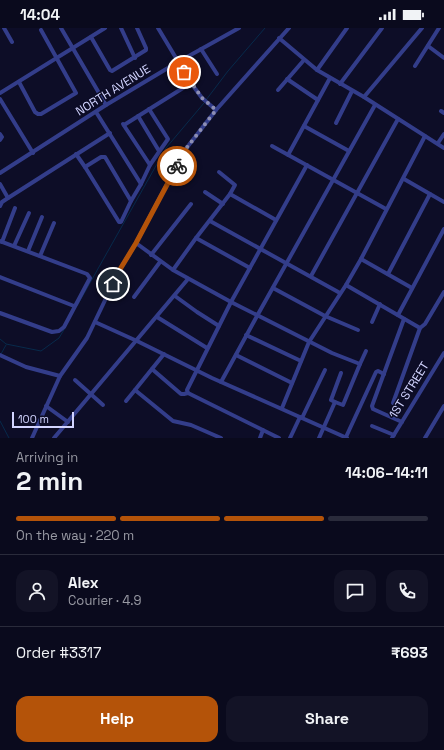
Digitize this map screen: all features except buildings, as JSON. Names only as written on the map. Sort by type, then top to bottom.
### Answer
[{"type":"street","points":[[4,28],[12,42]]},
{"type":"street","points":[[61,28],[106,105]]},
{"type":"street","points":[[0,93],[105,28]]},
{"type":"street","points":[[121,28],[135,58]]},
{"type":"street","points":[[91,36],[111,71],[145,51],[146,49],[137,28]]},
{"type":"street","points":[[158,28],[191,83],[202,98],[216,110]]},
{"type":"street","name":"NORTH AVENUE","points":[[0,173],[106,105],[239,28]]},
{"type":"street","points":[[32,438],[60,376],[87,338],[119,271],[136,243],[185,150],[216,110],[289,28]]},
{"type":"street","points":[[317,70],[347,28]]},
{"type":"street","points":[[340,84],[382,28]]},
{"type":"street","points":[[364,97],[422,28]]},
{"type":"street","points":[[415,66],[439,28]]},
{"type":"street","points":[[19,82],[35,112],[38,114],[41,114],[75,94],[76,91],[41,29]]},
{"type":"street","points":[[279,38],[317,70],[364,97],[444,148]]},
{"type":"street","points":[[428,46],[444,58]]},
{"type":"street","points":[[201,49],[217,74]]},
{"type":"street","points":[[278,90],[304,60]]},
{"type":"street","points":[[288,155],[330,78]]},
{"type":"street","points":[[287,79],[318,100]]},
{"type":"street","points":[[150,165],[123,124],[191,83]]},
{"type":"street","points":[[336,123],[352,91]]},
{"type":"street","points":[[0,99],[33,153]]},
{"type":"street","points":[[221,382],[375,105]]},
{"type":"street","points":[[76,154],[119,222],[122,221],[150,165],[168,139],[149,109]]},
{"type":"street","points":[[96,112],[141,184]]},
{"type":"street","points":[[138,116],[159,151]]},
{"type":"street","points":[[311,276],[398,120]]},
{"type":"street","points":[[304,126],[349,151]]},
{"type":"street","points":[[0,206],[2,202],[8,198],[110,133]]},
{"type":"street","points":[[0,134],[2,137],[0,140]]},
{"type":"street","points":[[438,143],[444,134]]},
{"type":"street","points":[[282,408],[309,342],[361,259],[386,209],[404,179],[425,136]]},
{"type":"street","points":[[272,146],[386,209]]},
{"type":"street","points":[[85,167],[101,156],[105,157],[131,201]]},
{"type":"street","points":[[188,392],[187,387],[231,302],[307,165]]},
{"type":"street","points":[[173,270],[223,204],[235,185],[219,172]]},
{"type":"street","points":[[404,179],[444,202]]},
{"type":"street","points":[[0,184],[8,198]]},
{"type":"street","points":[[204,192],[223,204]]},
{"type":"street","points":[[230,194],[276,220]]},
{"type":"street","points":[[388,274],[430,194]]},
{"type":"street","points":[[151,255],[191,204]]},
{"type":"street","points":[[0,313],[52,332],[56,332],[64,326],[89,282],[90,276],[1,241],[15,208]]},
{"type":"street","points":[[14,246],[29,213]]},
{"type":"street","points":[[28,251],[42,217]]},
{"type":"street","points":[[210,221],[287,262],[340,293]]},
{"type":"street","points":[[40,256],[54,223]]},
{"type":"street","points":[[398,315],[444,229]]},
{"type":"street","points":[[196,238],[250,268]]},
{"type":"street","points":[[136,243],[160,262],[188,279],[309,342],[360,364]]},
{"type":"street","points":[[361,259],[412,288]]},
{"type":"street","points":[[134,297],[160,262]]},
{"type":"street","points":[[0,277],[74,306]]},
{"type":"street","points":[[54,438],[188,279]]},
{"type":"street","points":[[346,285],[420,328]]},
{"type":"street","points":[[273,288],[325,316],[358,330]]},
{"type":"street","points":[[393,403],[420,328],[425,324],[444,292]]},
{"type":"street","points":[[175,296],[196,312],[219,326]]},
{"type":"street","points":[[439,300],[444,303]]},
{"type":"street","points":[[372,322],[380,304]]},
{"type":"street","points":[[157,317],[207,348]]},
{"type":"street","points":[[402,422],[372,408],[404,319]]},
{"type":"street","points":[[95,322],[164,354],[196,371],[347,438],[376,372],[384,374]]},
{"type":"street","points":[[246,335],[301,362]]},
{"type":"street","points":[[341,374],[331,401],[343,405],[366,351]]},
{"type":"street","name":"1ST STREET","points":[[393,437],[444,353]]},
{"type":"street","points":[[126,401],[164,354]]},
{"type":"street","points":[[236,355],[292,383]]},
{"type":"street","points":[[1,356],[26,367],[60,376]]},
{"type":"street","points":[[152,369],[181,394],[188,392],[279,438]]},
{"type":"street","points":[[290,438],[324,370]]},
{"type":"street","points":[[74,380],[103,405]]},
{"type":"street","points":[[135,390],[178,423],[191,425],[212,436],[221,438]]},
{"type":"street","points":[[319,438],[336,402]]},
{"type":"street","points":[[46,406],[68,422]]},
{"type":"street","points":[[425,438],[444,406]]},
{"type":"street","points":[[372,426],[393,437]]},
{"type":"street","points":[[260,438],[263,430]]},
{"type":"waterway","points":[[206,100],[228,71],[265,28]]},
{"type":"waterway","points":[[77,306],[166,148],[204,103]]},
{"type":"waterway","points":[[0,339],[6,344],[41,351],[59,338],[65,328]]},
{"type":"waterway","points":[[1,354],[6,345]]},
{"type":"waterway","points":[[0,421],[9,438]]},
{"type":"way so far","points":[[177,166],[185,150],[216,110],[202,98],[184,72]]},
{"type":"route","points":[[113,284],[177,166]]}]
